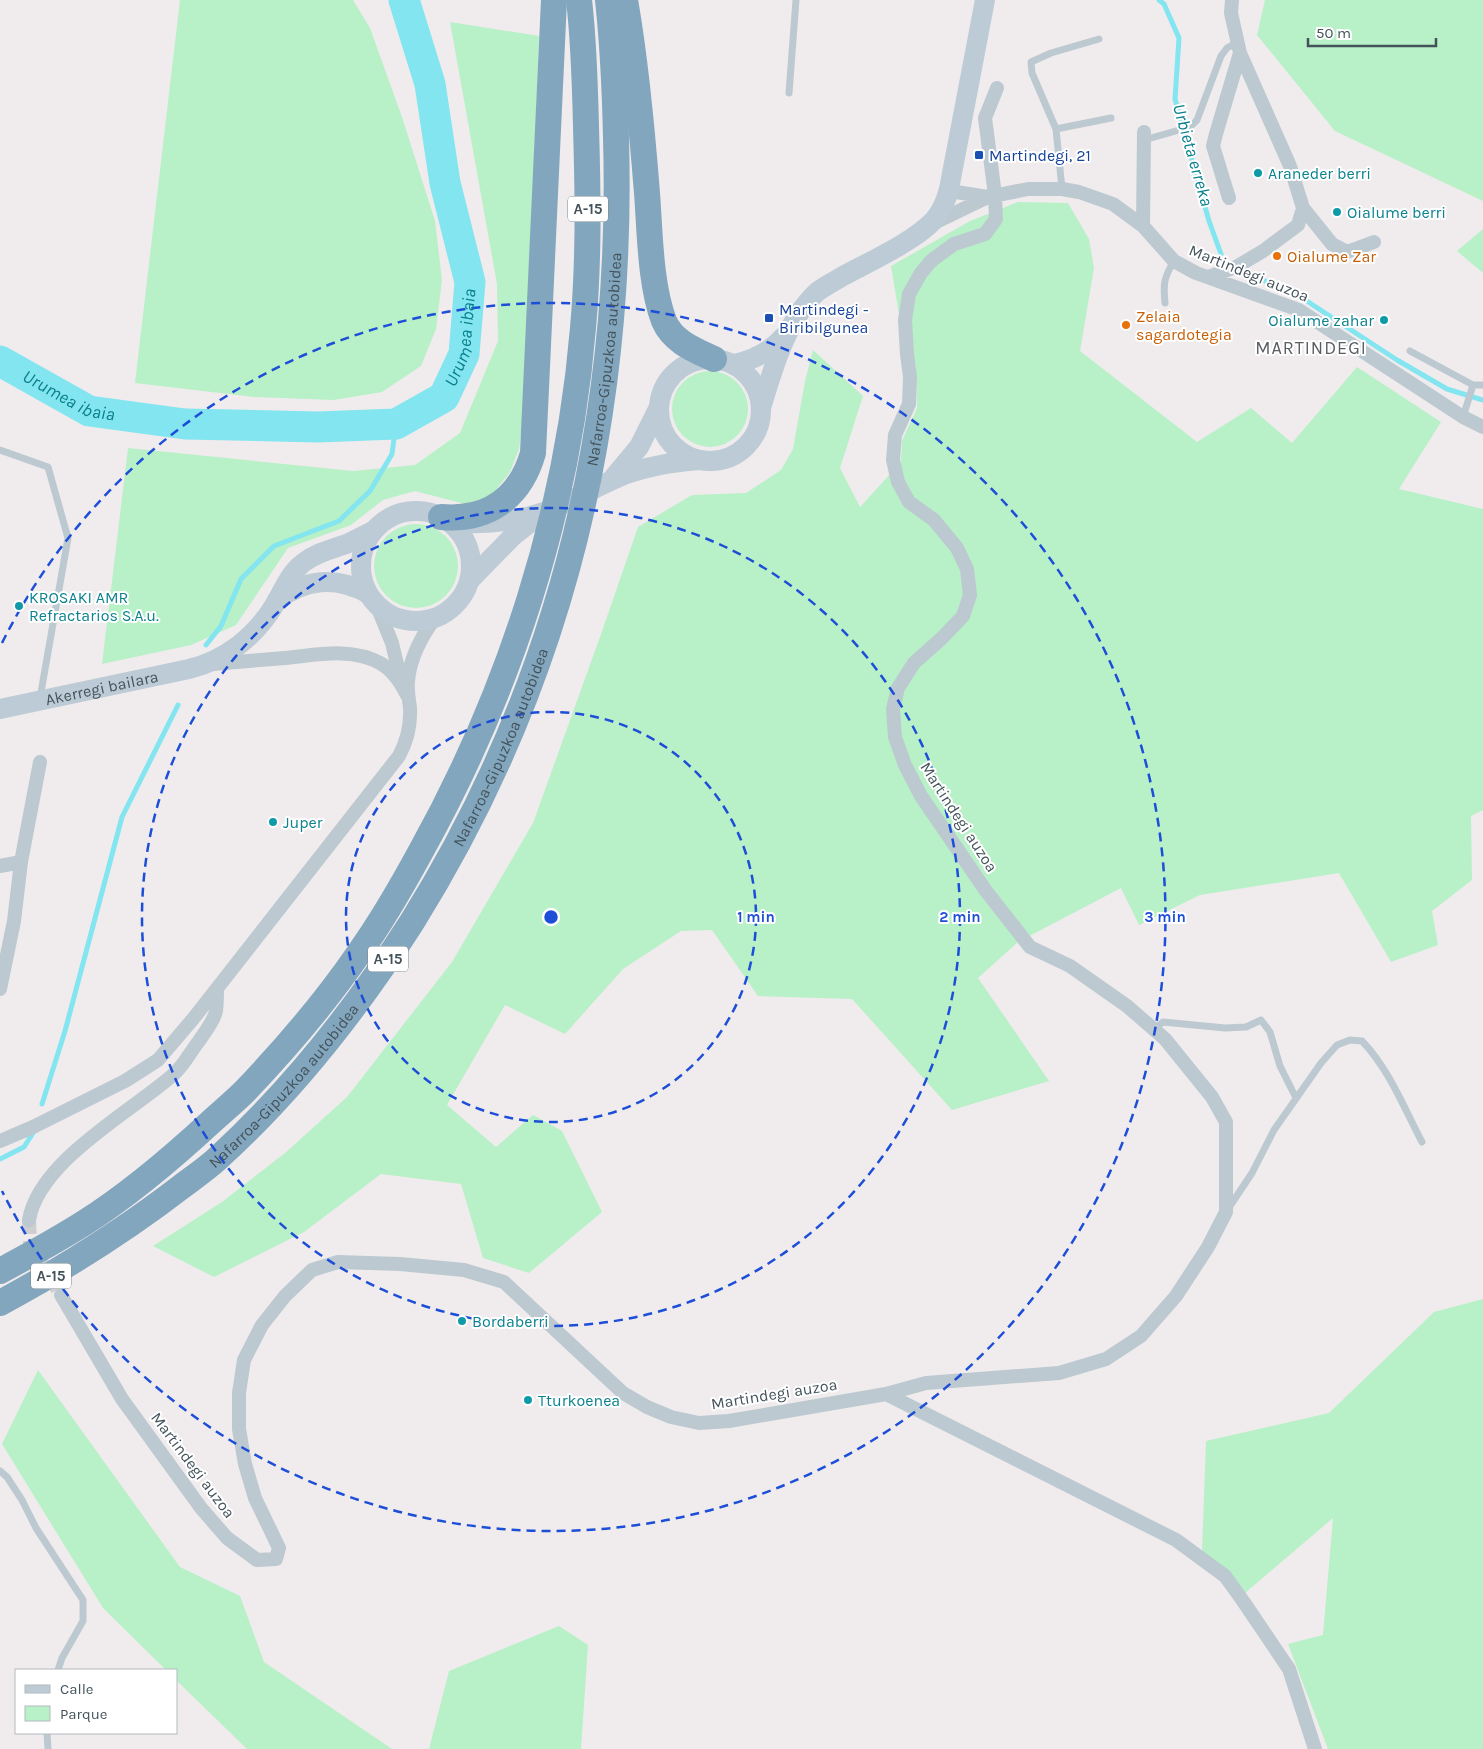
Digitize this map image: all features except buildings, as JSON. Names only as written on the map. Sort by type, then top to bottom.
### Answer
[{"type":"highway","points":[[445,519],[468,516],[493,508],[504,500],[523,479],[533,453],[554,0]]},
{"type":"highway","name":"Nafarroa-Gipuzkoa autobidea","points":[[0,1271],[86,1222],[143,1181],[244,1092],[309,1018],[360,953],[405,880],[448,803],[486,719],[526,609],[559,488],[572,417],[583,329],[587,260],[588,182],[585,90],[579,0]]},
{"type":"highway","name":"Nafarroa-Gipuzkoa autobidea","points":[[0,1303],[47,1278],[100,1245],[158,1205],[216,1160],[248,1129],[333,1036],[382,970],[432,889],[472,814],[511,730],[544,647],[562,590],[587,492],[602,404],[612,328],[618,190],[608,0]]},
{"type":"highway","points":[[625,0],[643,145],[656,290],[664,322],[675,336],[689,348],[724,362]]},
{"type":"main road","points":[[609,482],[639,447],[659,407],[663,391],[671,378],[683,367],[698,360],[724,362],[750,360],[765,353],[779,342],[818,292],[926,227],[938,215],[952,190],[985,0]]},
{"type":"main road","points":[[470,580],[512,537],[546,512],[609,482],[654,465],[716,460],[731,456],[744,448],[754,437],[760,423],[762,408],[774,368],[790,329]]},
{"type":"main road","points":[[724,362],[745,372],[754,383],[762,408]]},
{"type":"main road","points":[[659,407],[663,428],[675,446],[686,454],[701,460]]},
{"type":"main road","points":[[372,599],[361,572],[361,561],[367,540],[373,531],[384,521],[398,514],[412,511],[427,512],[445,519],[482,524],[514,520],[546,512]]},
{"type":"main road","points":[[277,600],[298,588],[322,582],[345,584],[372,599],[392,616],[403,620],[424,621],[445,614],[461,600],[470,580],[472,567],[468,548],[459,531],[445,519]]},
{"type":"main road","name":"Akerregi bailara","points":[[0,709],[204,665],[226,654],[246,640],[269,615],[288,580],[304,563],[323,551],[348,543],[373,531]]},
{"type":"street","points":[[1232,0],[1231,13],[1239,48],[1290,166],[1303,208],[1332,244],[1347,252],[1374,242]]},
{"type":"street","points":[[1229,198],[1213,146],[1239,48]]},
{"type":"street","points":[[992,196],[985,118],[997,88]]},
{"type":"street","points":[[1143,226],[1144,136]]},
{"type":"street","name":"Martindegi auzoa","points":[[926,227],[992,196],[1028,189],[1062,189],[1079,192],[1114,204],[1143,226],[1174,261],[1196,273],[1299,310],[1465,411],[1483,427]]},
{"type":"street","name":"Martindegi auzoa","points":[[952,190],[992,196]]},
{"type":"street","name":"Martindegi auzoa","points":[[60,1295],[122,1399],[201,1508],[227,1538],[257,1560],[276,1559],[279,1548],[255,1498],[244,1464],[239,1429],[239,1393],[244,1360],[262,1325],[285,1296],[312,1270],[338,1262],[400,1264],[464,1270],[504,1282],[623,1393],[647,1407],[671,1417],[699,1423],[729,1421],[886,1394],[926,1383],[1059,1373],[1106,1358],[1141,1336],[1176,1296],[1208,1246],[1226,1212],[1226,1122],[1212,1097],[1165,1039],[1154,1029],[1127,1006],[1070,966],[1030,947],[986,891],[920,796],[905,765],[895,737],[893,709],[898,688],[914,662],[942,638],[963,616],[970,595],[967,569],[958,548],[934,520],[909,502],[898,482],[893,460],[895,435],[909,404],[910,377],[905,320],[909,294],[921,273],[931,261],[954,244],[985,234],[996,219],[992,196]]},
{"type":"street","points":[[1208,277],[1236,267],[1263,251],[1298,225],[1303,208]]},
{"type":"street","points":[[0,1141],[33,1127],[116,1085],[158,1060],[193,1019],[399,756],[406,743],[410,726],[410,707],[392,643],[372,599]]},
{"type":"street","points":[[408,698],[408,682],[413,656],[425,632],[435,618]]},
{"type":"street","points":[[204,665],[345,653],[370,658],[382,664],[402,684]]},
{"type":"street","points":[[0,989],[14,921],[21,862],[40,762]]},
{"type":"street","points":[[0,866],[21,862]]},
{"type":"street","points":[[29,1220],[31,1209],[55,1171],[91,1138],[175,1073],[207,1029],[216,1013],[217,988]]},
{"type":"street","points":[[886,1394],[1176,1540],[1225,1576],[1288,1670],[1315,1749]]},
{"type":"lane","points":[[789,93],[796,0]]},
{"type":"lane","points":[[1062,189],[1056,129],[1032,73],[1031,62],[1051,53],[1098,39]]},
{"type":"lane","points":[[1144,136],[1190,127],[1197,120],[1222,56],[1227,48],[1239,48]]},
{"type":"lane","points":[[1056,129],[1111,118]]},
{"type":"lane","points":[[1165,303],[1163,286],[1167,273],[1174,261]]},
{"type":"lane","points":[[1410,351],[1472,387],[1483,385]]},
{"type":"lane","points":[[1465,411],[1472,387]]},
{"type":"lane","points":[[0,450],[48,467],[68,538],[39,701]]},
{"type":"lane","points":[[1154,1029],[1163,1022],[1225,1028],[1246,1027],[1261,1020],[1270,1032],[1280,1066],[1296,1098]]},
{"type":"lane","name":"Martindegi auzoa","points":[[1226,1212],[1252,1173],[1274,1130],[1296,1098],[1336,1045],[1350,1040],[1362,1041],[1372,1051],[1422,1142]]},
{"type":"lane","points":[[0,1471],[7,1477],[22,1500],[36,1528],[83,1600],[83,1621],[62,1658],[58,1669]]},
{"type":"lane","points":[[47,1734],[48,1749]]},
{"type":"green space","points":[[180,0],[353,0],[370,28],[403,120],[435,221],[442,280],[436,329],[421,366],[382,392],[334,400],[254,397],[135,383]]},
{"type":"green space","points":[[1265,0],[1483,0],[1483,201],[1335,131],[1257,35]]},
{"type":"green space","points":[[450,22],[539,36],[525,403],[519,449],[510,472],[491,496],[465,504],[415,491],[383,500],[351,525],[288,548],[236,625],[191,645],[102,664],[128,448],[353,471],[415,465],[460,433],[498,341],[497,284]]},
{"type":"green space","points":[[1018,202],[1068,203],[1089,239],[1094,268],[1080,351],[1197,442],[1251,408],[1292,443],[1357,367],[1441,422],[1399,489],[1483,509],[1483,810],[1471,816],[1472,880],[1432,911],[1438,945],[1391,962],[1339,873],[1200,895],[1139,925],[1121,888],[1018,942],[978,978],[1049,1081],[952,1110],[852,999],[758,996],[712,930],[681,931],[623,969],[565,1034],[505,1005],[447,1105],[496,1147],[533,1115],[562,1131],[602,1212],[529,1273],[483,1258],[461,1184],[381,1174],[304,1232],[214,1277],[153,1246],[222,1202],[285,1153],[347,1097],[452,962],[533,823],[638,527],[692,495],[746,493],[781,470],[793,449],[805,381],[813,350],[863,396],[840,468],[860,507],[901,462],[902,441],[917,408],[916,366],[900,320],[891,266],[970,221]]},
{"type":"green space","points":[[1483,229],[1483,273],[1457,251]]},
{"type":"green space","points":[[710,371],[724,374],[737,382],[745,395],[748,409],[745,423],[737,436],[724,444],[710,447],[696,444],[683,436],[675,423],[672,409],[675,395],[683,382],[696,374]]},
{"type":"green space","points":[[416,524],[432,527],[446,536],[455,550],[458,566],[455,582],[446,596],[432,605],[416,608],[400,605],[386,596],[377,582],[374,566],[377,550],[386,536],[400,527]]},
{"type":"green space","points":[[1483,1299],[1483,1749],[1328,1749],[1288,1644],[1323,1635],[1333,1518],[1245,1593],[1202,1553],[1206,1441],[1329,1413],[1434,1312]]},
{"type":"green space","points":[[38,1370],[180,1567],[240,1596],[264,1662],[392,1749],[247,1749],[178,1682],[178,1669],[165,1669],[103,1608],[2,1444]]},
{"type":"green space","points":[[559,1626],[588,1645],[581,1749],[429,1749],[449,1671]]},
{"type":"waterway","name":"Urumea ibaia","points":[[0,361],[89,411],[185,424],[318,427],[396,424],[444,397],[464,354],[470,282],[445,183],[430,84],[404,0]]},
{"type":"waterway","name":"Urbieta erreka","points":[[1159,0],[1164,4],[1179,38],[1175,99],[1209,221],[1221,254]]},
{"type":"waterway","name":"Urbieta erreka","points":[[1251,274],[1293,292],[1397,360],[1447,389],[1483,400]]},
{"type":"waterway","points":[[206,645],[221,626],[241,579],[274,546],[339,521],[370,491],[392,454],[396,424]]},
{"type":"waterway","points":[[42,1104],[65,1031],[122,817],[178,705]]},
{"type":"waterway","points":[[0,1159],[24,1147],[33,1133]]},
{"type":"tunnel","points":[[29,1220],[30,1243],[61,1295]]},
{"type":"place","name":"Martindegi, 21","points":[[979,155]]},
{"type":"place","name":"Araneder berri","points":[[1258,173]]},
{"type":"place","name":"Oialume berri","points":[[1337,212]]},
{"type":"place","name":"Oialume Zar","points":[[1277,256]]},
{"type":"place","name":"Martindegi - Biribilgunea","points":[[769,318]]},
{"type":"place","name":"Oialume zahar","points":[[1384,320]]},
{"type":"place","name":"Zelaia sagardotegia","points":[[1126,325]]},
{"type":"place","name":"KROSAKI AMR Refractarios S.A.u.","points":[[19,606]]},
{"type":"place","name":"Juper","points":[[273,822]]},
{"type":"place","name":"Bordaberri","points":[[462,1321]]},
{"type":"place","name":"Tturkoenea","points":[[528,1400]]},
{"type":"district","name":"MARTINDEGI","points":[[1311,348]]}]
